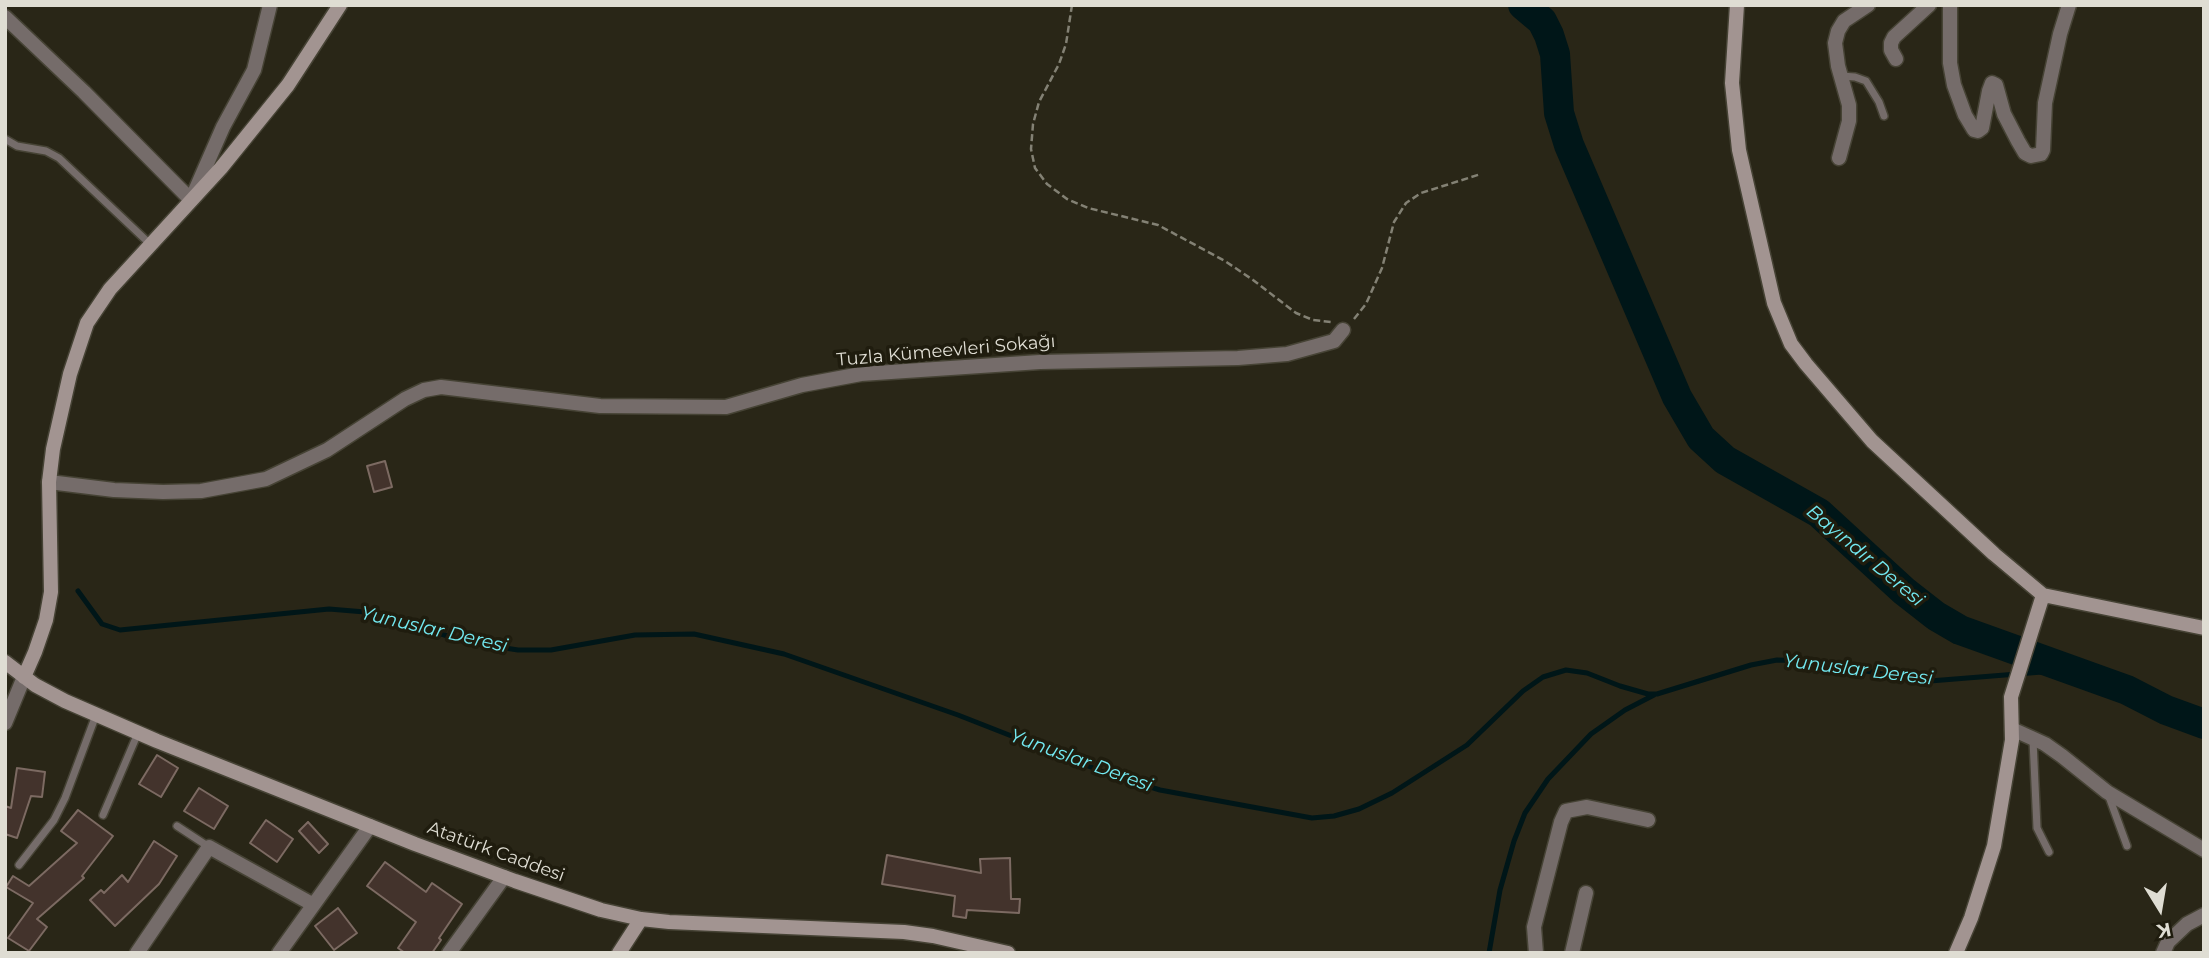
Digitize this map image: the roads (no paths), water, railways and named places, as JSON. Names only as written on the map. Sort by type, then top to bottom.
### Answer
[{"type":"street","points":[[191,200],[223,127],[254,70],[271,5]]},
{"type":"street","points":[[5,723],[39,641],[51,592],[49,482],[53,449],[70,374],[88,323],[110,289],[221,168],[288,85],[340,5]]},
{"type":"street","points":[[1737,5],[1732,83],[1739,150],[1774,303],[1791,344],[1872,441],[1994,554],[2043,595],[2204,628]]},
{"type":"street","points":[[1839,158],[1849,121],[1849,104],[1835,52],[1838,31],[1844,21],[1868,5]]},
{"type":"street","points":[[1896,59],[1891,50],[1894,37],[1929,5]]},
{"type":"street","points":[[1950,5],[1950,63],[1954,85],[1965,115],[1974,130],[1982,128],[1989,91],[1992,83],[1996,85],[2004,114],[2025,153],[2031,156],[2041,154],[2043,149],[2045,103],[2069,5]]},
{"type":"street","points":[[5,17],[191,200]]},
{"type":"street","name":"Tuzla Kümeevleri Sokağı","points":[[49,482],[114,491],[163,492],[201,491],[266,479],[327,450],[405,399],[424,390],[441,387],[600,406],[726,407],[802,385],[861,374],[1040,362],[1238,358],[1287,354],[1334,341],[1343,330]]},
{"type":"street","points":[[1956,953],[1971,918],[1994,846],[2012,729],[2011,697],[2043,595]]},
{"type":"street","name":"Atatürk Caddesi","points":[[5,662],[24,677],[65,701],[138,733],[503,877],[601,910],[642,919],[904,932],[1004,952]]},
{"type":"street","points":[[2012,729],[2062,756],[2107,792],[2204,850]]},
{"type":"street","points":[[1536,953],[1534,927],[1566,811],[1587,807],[1648,820]]},
{"type":"street","points":[[279,953],[370,826]]},
{"type":"street","points":[[137,953],[209,847],[312,904]]},
{"type":"street","points":[[449,953],[503,877]]},
{"type":"street","points":[[1572,953],[1586,893]]},
{"type":"street","points":[[2163,953],[2168,942],[2187,924],[2204,915]]},
{"type":"street","points":[[619,953],[642,919]]},
{"type":"lane","points":[[1841,76],[1866,81],[1884,116]]},
{"type":"lane","points":[[5,138],[17,146],[46,152],[59,158],[150,244]]},
{"type":"lane","points":[[19,866],[54,820],[96,715]]},
{"type":"lane","points":[[103,815],[138,733]]},
{"type":"lane","points":[[2034,739],[2036,815],[2040,836],[2049,852]]},
{"type":"lane","points":[[2107,792],[2127,846]]},
{"type":"lane","points":[[177,826],[209,847]]},
{"type":"waterway","name":"Bayındır Deresi","points":[[1523,5],[1542,21],[1549,35],[1555,54],[1559,113],[1569,145],[1677,397],[1701,438],[1725,460],[1819,513],[1904,591],[1936,616],[1960,630],[2127,690],[2166,710],[2204,724]]},
{"type":"waterway","name":"Yunuslar Deresi","points":[[78,591],[102,624],[120,630],[329,609],[377,613],[466,642],[518,650],[551,650],[635,635],[694,634],[784,654],[958,715],[1106,773],[1160,790],[1312,818],[1334,816],[1359,809],[1392,793],[1467,745],[1523,691],[1543,677],[1566,670],[1587,673],[1648,694],[1657,694],[1751,665],[1777,660],[1813,661],[1930,681],[2067,670]]},
{"type":"waterway","points":[[1489,953],[1500,890],[1525,813],[1548,779],[1591,734],[1625,710],[1654,695]]}]
